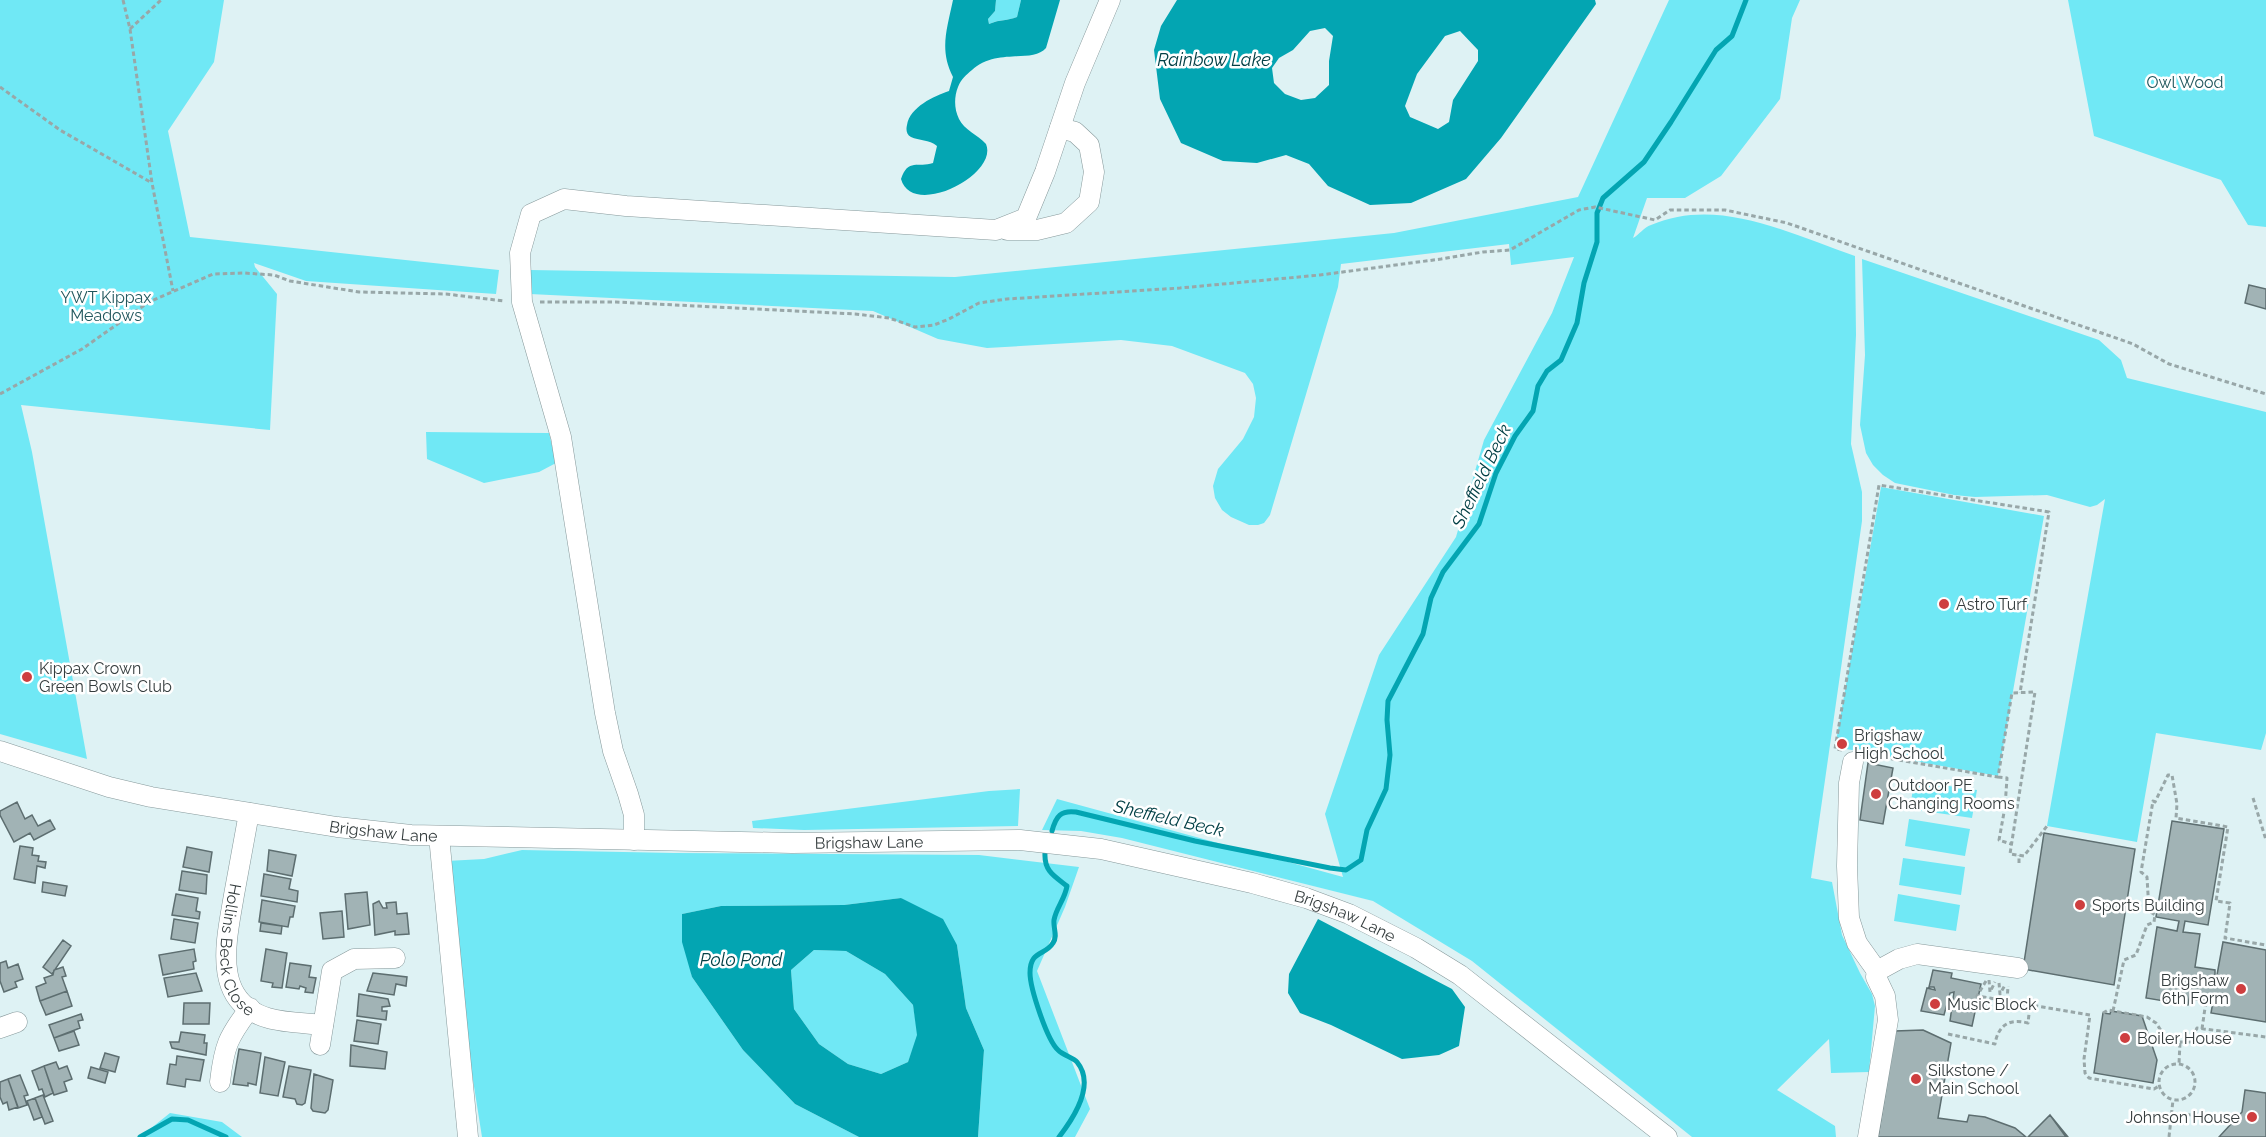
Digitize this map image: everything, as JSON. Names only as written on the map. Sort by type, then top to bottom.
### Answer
[{"type":"street","points":[[996,230],[1026,218],[1046,172],[1075,83],[1110,0]]},
{"type":"street","points":[[634,840],[634,815],[613,751],[605,713],[561,437],[522,302],[520,253],[531,214],[564,199],[626,206],[996,230],[1037,230],[1066,223],[1089,202],[1094,172],[1089,145],[1075,132],[1060,128]]},
{"type":"street","name":"Brigshaw Lane","points":[[0,751],[109,787],[151,797],[411,835],[792,843],[1020,840],[1101,849],[1252,883],[1306,898],[1383,930],[1460,975],[1667,1137]]},
{"type":"street","points":[[1855,756],[1849,783],[1847,866],[1849,918],[1857,944],[1877,971],[1876,977],[1885,996],[1888,1020],[1868,1137]]},
{"type":"street","name":"Hollins Beck Close","points":[[249,813],[225,949],[225,961],[231,986],[238,997],[250,1008],[269,1018],[323,1025]]},
{"type":"street","points":[[439,836],[468,1137]]},
{"type":"street","points":[[1877,971],[1899,959],[1917,954],[2018,968]]},
{"type":"street","points":[[320,1045],[332,971],[354,959],[395,958]]},
{"type":"street","points":[[220,1082],[224,1049],[228,1039],[250,1008]]},
{"type":"path","points":[[123,0],[130,29],[152,183],[174,291]]},
{"type":"path","points":[[130,29],[161,0]]},
{"type":"path","points":[[0,87],[60,130],[152,183]]},
{"type":"path","points":[[0,394],[82,349],[149,302],[213,274],[274,275],[290,282],[359,292],[446,294],[522,302],[616,302],[855,314],[889,318],[915,327],[934,325],[979,303],[1006,298],[1180,288],[1320,275],[1510,250],[1579,210],[1595,207],[1655,220],[1670,210],[1725,210],[1786,223],[2133,344],[2169,364],[2266,394]]},
{"type":"path","points":[[2012,844],[1999,840],[2007,778],[1855,756],[1835,749],[1879,485],[2049,512],[2020,693]]},
{"type":"path","points":[[1998,777],[2012,693],[2035,692],[2010,854],[2024,856],[2047,826]]},
{"type":"path","points":[[2113,1011],[2124,960],[2136,955],[2147,925],[2154,922],[2155,915],[2149,911],[2146,877],[2141,872],[2153,801],[2155,802],[2168,776],[2172,774],[2177,804],[2176,818],[2228,827],[2216,901],[2230,903],[2225,938],[2266,945]]},
{"type":"path","points":[[2253,798],[2266,840]]},
{"type":"path","points":[[2019,855],[2019,863]]},
{"type":"path","points":[[2007,1001],[2008,979],[2000,994],[1998,977],[1990,992],[1988,976],[1977,996],[2090,1015],[2084,1059],[2085,1073],[2089,1078],[2154,1089],[2159,1086]]},
{"type":"path","points":[[2202,1029],[2206,1001]]},
{"type":"path","points":[[1948,1034],[1995,1044],[2000,1029],[2007,1023],[2020,1020],[2028,1023],[2030,1005]]},
{"type":"path","points":[[2103,1013],[2108,1010],[2147,1017],[2156,1023],[2166,1038],[2180,1042],[2190,1042],[2197,1028],[2266,1037]]},
{"type":"path","points":[[2179,1064],[2180,1042]]},
{"type":"path","points":[[2179,1064],[2190,1070],[2193,1075],[2194,1088],[2186,1098],[2173,1100],[2167,1097],[2159,1086],[2159,1079],[2166,1067],[2179,1064]]},
{"type":"path","points":[[2169,1137],[2173,1100]]},
{"type":"path","points":[[2171,1116],[2204,1114],[2235,1121]]},
{"type":"green space","name":"YWT Kippax Meadows","points":[[0,0],[224,0],[214,62],[168,131],[190,237],[499,270],[496,294],[306,281],[254,263],[277,294],[270,430],[21,405],[32,452],[87,759],[0,734]]},
{"type":"green space","points":[[996,0],[1021,0],[1017,17],[989,24],[988,19],[995,11]]},
{"type":"green space","points":[[1669,0],[1800,0],[1792,18],[1780,99],[1721,176],[1685,198],[1647,198],[1633,238],[1648,226],[1677,217],[1728,216],[1780,229],[1855,256],[1856,335],[1851,444],[1862,492],[1862,521],[1811,878],[1832,882],[1842,935],[1872,994],[1875,1006],[1869,1072],[1831,1073],[1829,1039],[1777,1090],[1835,1126],[1836,1137],[1692,1137],[1472,961],[1373,901],[1122,838],[1081,831],[1042,830],[1057,799],[1343,877],[1325,814],[1379,655],[1456,537],[1484,440],[1552,313],[1574,257],[1511,265],[1509,244],[1341,264],[1338,287],[1270,515],[1264,523],[1258,525],[1249,525],[1222,510],[1215,498],[1213,486],[1218,469],[1243,439],[1254,417],[1256,398],[1253,384],[1245,373],[1172,346],[1121,340],[987,348],[938,339],[873,311],[530,294],[530,270],[955,277],[1394,233],[1578,197]]},
{"type":"green space","name":"Owl Wood","points":[[2068,0],[2266,0],[2266,227],[2248,225],[2221,180],[2094,136]]},
{"type":"green space","points":[[1862,259],[2099,340],[2121,360],[2127,378],[2266,412],[2266,733],[2261,750],[2156,733],[2137,842],[2047,826],[2105,499],[2090,507],[2047,495],[1975,497],[1954,495],[1895,483],[1883,475],[1866,453],[1860,425],[1865,355]]},
{"type":"green space","points":[[426,432],[549,433],[556,463],[539,472],[484,483],[427,459]]},
{"type":"green space","name":"Astro Turf","points":[[1881,487],[2044,516],[1998,776],[1835,747]]},
{"type":"green space","points":[[1914,781],[1977,790],[1972,818],[1910,809]]},
{"type":"green space","points":[[1020,789],[1018,826],[804,830],[753,828],[752,821],[989,791]]},
{"type":"green space","points":[[1909,819],[1970,829],[1965,856],[1905,846]]},
{"type":"green space","points":[[522,850],[979,855],[1079,867],[1065,907],[1037,971],[1090,1109],[1075,1137],[978,1137],[984,1050],[966,1008],[957,945],[901,898],[844,905],[721,906],[682,914],[692,977],[743,1050],[795,1104],[859,1137],[482,1137],[470,1061],[446,861],[484,859]]},
{"type":"green space","points":[[1903,858],[1965,867],[1961,895],[1899,885]]},
{"type":"green space","points":[[1898,894],[1960,905],[1956,931],[1894,921]]},
{"type":"green space","points":[[814,950],[846,951],[885,974],[913,1005],[918,1035],[908,1062],[881,1074],[848,1064],[819,1044],[794,1009],[791,970]]},
{"type":"green space","points":[[170,1113],[222,1122],[242,1137],[140,1137]]},
{"type":"water","points":[[953,0],[996,0],[995,11],[988,19],[989,24],[1017,17],[1021,0],[1060,0],[1046,48],[1040,53],[992,59],[982,63],[962,79],[956,95],[957,115],[964,126],[986,144],[987,156],[980,168],[953,188],[936,194],[921,195],[908,190],[901,179],[910,166],[933,163],[937,146],[931,142],[911,137],[907,133],[907,127],[909,119],[918,108],[930,99],[949,91],[953,77],[945,48]]},
{"type":"water","name":"Rainbow Lake","points":[[1177,0],[1595,0],[1596,4],[1501,138],[1466,179],[1411,203],[1370,205],[1328,186],[1309,164],[1286,155],[1257,163],[1223,161],[1181,143],[1160,99],[1154,50],[1161,26]],"holes":[[[1325,28],[1333,36],[1329,61],[1329,85],[1315,98],[1301,100],[1285,94],[1274,83],[1272,68],[1279,58],[1293,50],[1310,31]],[[1460,31],[1478,50],[1478,61],[1453,100],[1449,122],[1438,129],[1410,117],[1405,106],[1417,74],[1445,36]]]},
{"type":"water","name":"Polo Pond","points":[[901,898],[943,919],[957,945],[966,1008],[984,1050],[978,1137],[859,1137],[795,1104],[743,1050],[692,977],[682,942],[682,914],[721,906],[844,905]],"holes":[[[814,950],[846,951],[885,974],[913,1005],[917,1035],[908,1062],[881,1074],[848,1064],[819,1044],[794,1009],[791,970]]]},
{"type":"water","points":[[1318,919],[1452,989],[1465,1007],[1459,1046],[1439,1055],[1402,1059],[1331,1025],[1300,1013],[1288,993],[1289,974]]},
{"type":"building","points":[[2249,285],[2266,289],[2266,309],[2245,303]]},
{"type":"building","name":"Outdoor PE Changing Rooms","points":[[1868,763],[1893,768],[1883,824],[1860,820]]},
{"type":"building","points":[[17,802],[25,819],[32,815],[38,826],[50,820],[55,829],[34,840],[30,833],[14,842],[0,811]]},
{"type":"building","points":[[2172,821],[2224,829],[2208,925],[2185,921],[2183,932],[2200,934],[2195,967],[2215,970],[2215,975],[2217,975],[2223,942],[2266,950],[2266,1022],[2211,1013],[2213,1002],[2192,999],[2193,994],[2190,994],[2188,1005],[2146,998],[2157,927],[2177,931],[2179,921],[2156,917]]},
{"type":"building","name":"Sports Building","points":[[2044,833],[2135,849],[2114,985],[2023,969]]},
{"type":"building","points":[[20,846],[33,848],[32,855],[39,856],[38,861],[46,862],[45,868],[37,866],[35,883],[14,879]]},
{"type":"building","points":[[187,847],[212,852],[209,872],[183,867]]},
{"type":"building","points":[[269,850],[296,855],[292,876],[267,871]]},
{"type":"building","points":[[182,871],[207,875],[206,894],[179,890]]},
{"type":"building","points":[[264,874],[291,879],[289,889],[298,891],[297,902],[261,896]]},
{"type":"building","points":[[43,882],[67,886],[65,896],[42,892]]},
{"type":"building","points":[[367,892],[370,925],[348,929],[345,894]]},
{"type":"building","points":[[176,894],[198,898],[196,911],[200,912],[199,919],[172,915]]},
{"type":"building","points":[[262,900],[295,906],[288,927],[259,922]]},
{"type":"building","points":[[379,901],[383,908],[387,908],[386,903],[396,902],[397,914],[407,913],[409,934],[395,935],[395,931],[375,935],[373,904]]},
{"type":"building","points":[[342,911],[344,937],[323,939],[320,913]]},
{"type":"building","points":[[174,919],[198,923],[195,943],[171,939]]},
{"type":"building","points":[[261,923],[282,926],[281,934],[260,931]]},
{"type":"building","points":[[63,940],[71,946],[52,974],[43,967]]},
{"type":"building","points":[[194,949],[196,961],[193,962],[194,969],[163,975],[159,955]]},
{"type":"building","points":[[266,949],[287,953],[282,988],[272,987],[273,983],[261,981]]},
{"type":"building","points":[[6,961],[8,968],[18,964],[23,979],[15,982],[17,987],[4,992],[0,981],[0,963]]},
{"type":"building","points":[[290,963],[311,966],[309,977],[316,978],[313,993],[305,992],[306,988],[300,986],[299,989],[286,987]]},
{"type":"building","points":[[63,967],[66,976],[62,977],[67,991],[40,1001],[36,987],[46,983],[44,978],[53,975],[54,970]]},
{"type":"building","name":"Music Block","points":[[1933,970],[1952,973],[1951,978],[1981,984],[1972,1026],[1950,1021],[1954,992],[1950,993],[1944,1015],[1921,1011],[1927,988],[1935,990],[1934,987],[1929,987]]},
{"type":"building","points":[[196,973],[202,991],[168,997],[164,978]]},
{"type":"building","points":[[373,973],[407,977],[406,986],[396,984],[394,995],[367,991]]},
{"type":"building","points":[[67,991],[72,1006],[46,1015],[40,1001]]},
{"type":"building","points":[[359,994],[388,999],[390,1006],[382,1007],[382,1011],[387,1011],[386,1020],[357,1016]]},
{"type":"building","points":[[184,1003],[210,1003],[209,1024],[183,1024]]},
{"type":"building","name":"Boiler House","points":[[2111,1011],[2142,1016],[2157,1060],[2153,1083],[2094,1073],[2103,1013],[2110,1014]]},
{"type":"building","points":[[81,1014],[83,1020],[78,1021],[80,1028],[54,1038],[49,1025]]},
{"type":"building","points":[[357,1020],[381,1024],[378,1044],[354,1041]]},
{"type":"building","name":"Silkstone / Main School","points":[[1923,1030],[1951,1043],[1938,1118],[1967,1122],[1969,1115],[1985,1117],[2015,1128],[2026,1137],[1878,1137],[1895,1031]]},
{"type":"building","points":[[74,1031],[79,1045],[59,1051],[54,1038]]},
{"type":"building","points":[[181,1032],[205,1035],[206,1055],[172,1048],[170,1042],[179,1042]]},
{"type":"building","points":[[351,1045],[387,1052],[385,1069],[350,1066]]},
{"type":"building","points":[[239,1049],[261,1053],[256,1085],[233,1084]]},
{"type":"building","points":[[105,1053],[119,1057],[115,1072],[100,1068]]},
{"type":"building","points":[[177,1056],[204,1060],[200,1081],[186,1079],[185,1087],[167,1084],[170,1064],[176,1065]]},
{"type":"building","points":[[265,1057],[285,1062],[278,1096],[260,1093]]},
{"type":"building","points":[[56,1062],[59,1069],[67,1066],[72,1079],[64,1082],[67,1091],[54,1095],[44,1066]]},
{"type":"building","points":[[44,1066],[53,1093],[45,1097],[42,1089],[39,1090],[32,1071]]},
{"type":"building","points":[[289,1066],[311,1070],[305,1103],[302,1105],[297,1104],[295,1099],[283,1097]]},
{"type":"building","points":[[91,1067],[108,1072],[105,1083],[88,1078]]},
{"type":"building","points":[[314,1074],[333,1080],[328,1110],[325,1113],[313,1111],[311,1108]]},
{"type":"building","points":[[20,1075],[28,1095],[24,1096],[27,1105],[18,1108],[8,1079]]},
{"type":"building","points":[[8,1079],[18,1107],[9,1110],[7,1102],[3,1104],[0,1097],[0,1082]]},
{"type":"building","name":"Johnson House","points":[[2245,1090],[2266,1093],[2266,1137],[2219,1137],[2242,1112]]},
{"type":"building","points":[[43,1095],[53,1121],[45,1124],[35,1098]]},
{"type":"building","points":[[35,1098],[42,1117],[34,1120],[27,1101]]},
{"type":"building","name":"Silkstone / Main School","points":[[2050,1115],[2068,1137],[2028,1137]]},
{"type":"building","name":"Silkstone / Main School","points":[[2050,1115],[2066,1137],[2028,1137]]},
{"type":"waterway","name":"Sheffield Beck","points":[[1052,831],[1060,815],[1066,812],[1076,812],[1195,841],[1330,868],[1346,870],[1361,860],[1367,830],[1386,789],[1390,755],[1388,701],[1423,634],[1431,598],[1443,572],[1479,524],[1496,473],[1515,436],[1533,411],[1538,386],[1547,371],[1561,360],[1577,323],[1584,283],[1597,242],[1597,213],[1603,198],[1644,162],[1716,50],[1732,36],[1746,0]]},
{"type":"waterway","name":"Sheffield Beck","points":[[1045,853],[1048,869],[1067,886],[1054,920],[1054,940],[1050,947],[1032,960],[1031,980],[1049,1036],[1058,1050],[1077,1062],[1084,1081],[1076,1111],[1059,1137]]},
{"type":"waterway","points":[[140,1137],[172,1119],[188,1120],[226,1137]]},
{"type":"place","name":"Astro Turf","points":[[1944,604]]},
{"type":"place","name":"Kippax Crown Green Bowls Club","points":[[27,677]]},
{"type":"place","name":"Brigshaw High School","points":[[1842,744]]},
{"type":"place","name":"Outdoor PE Changing Rooms","points":[[1876,794]]},
{"type":"place","name":"Sports Building","points":[[2080,905]]},
{"type":"place","name":"Brigshaw 6th Form","points":[[2241,989]]},
{"type":"place","name":"Music Block","points":[[1935,1004]]},
{"type":"place","name":"Boiler House","points":[[2125,1038]]},
{"type":"place","name":"Silkstone / Main School","points":[[1916,1079]]},
{"type":"place","name":"Johnson House","points":[[2252,1117]]}]
